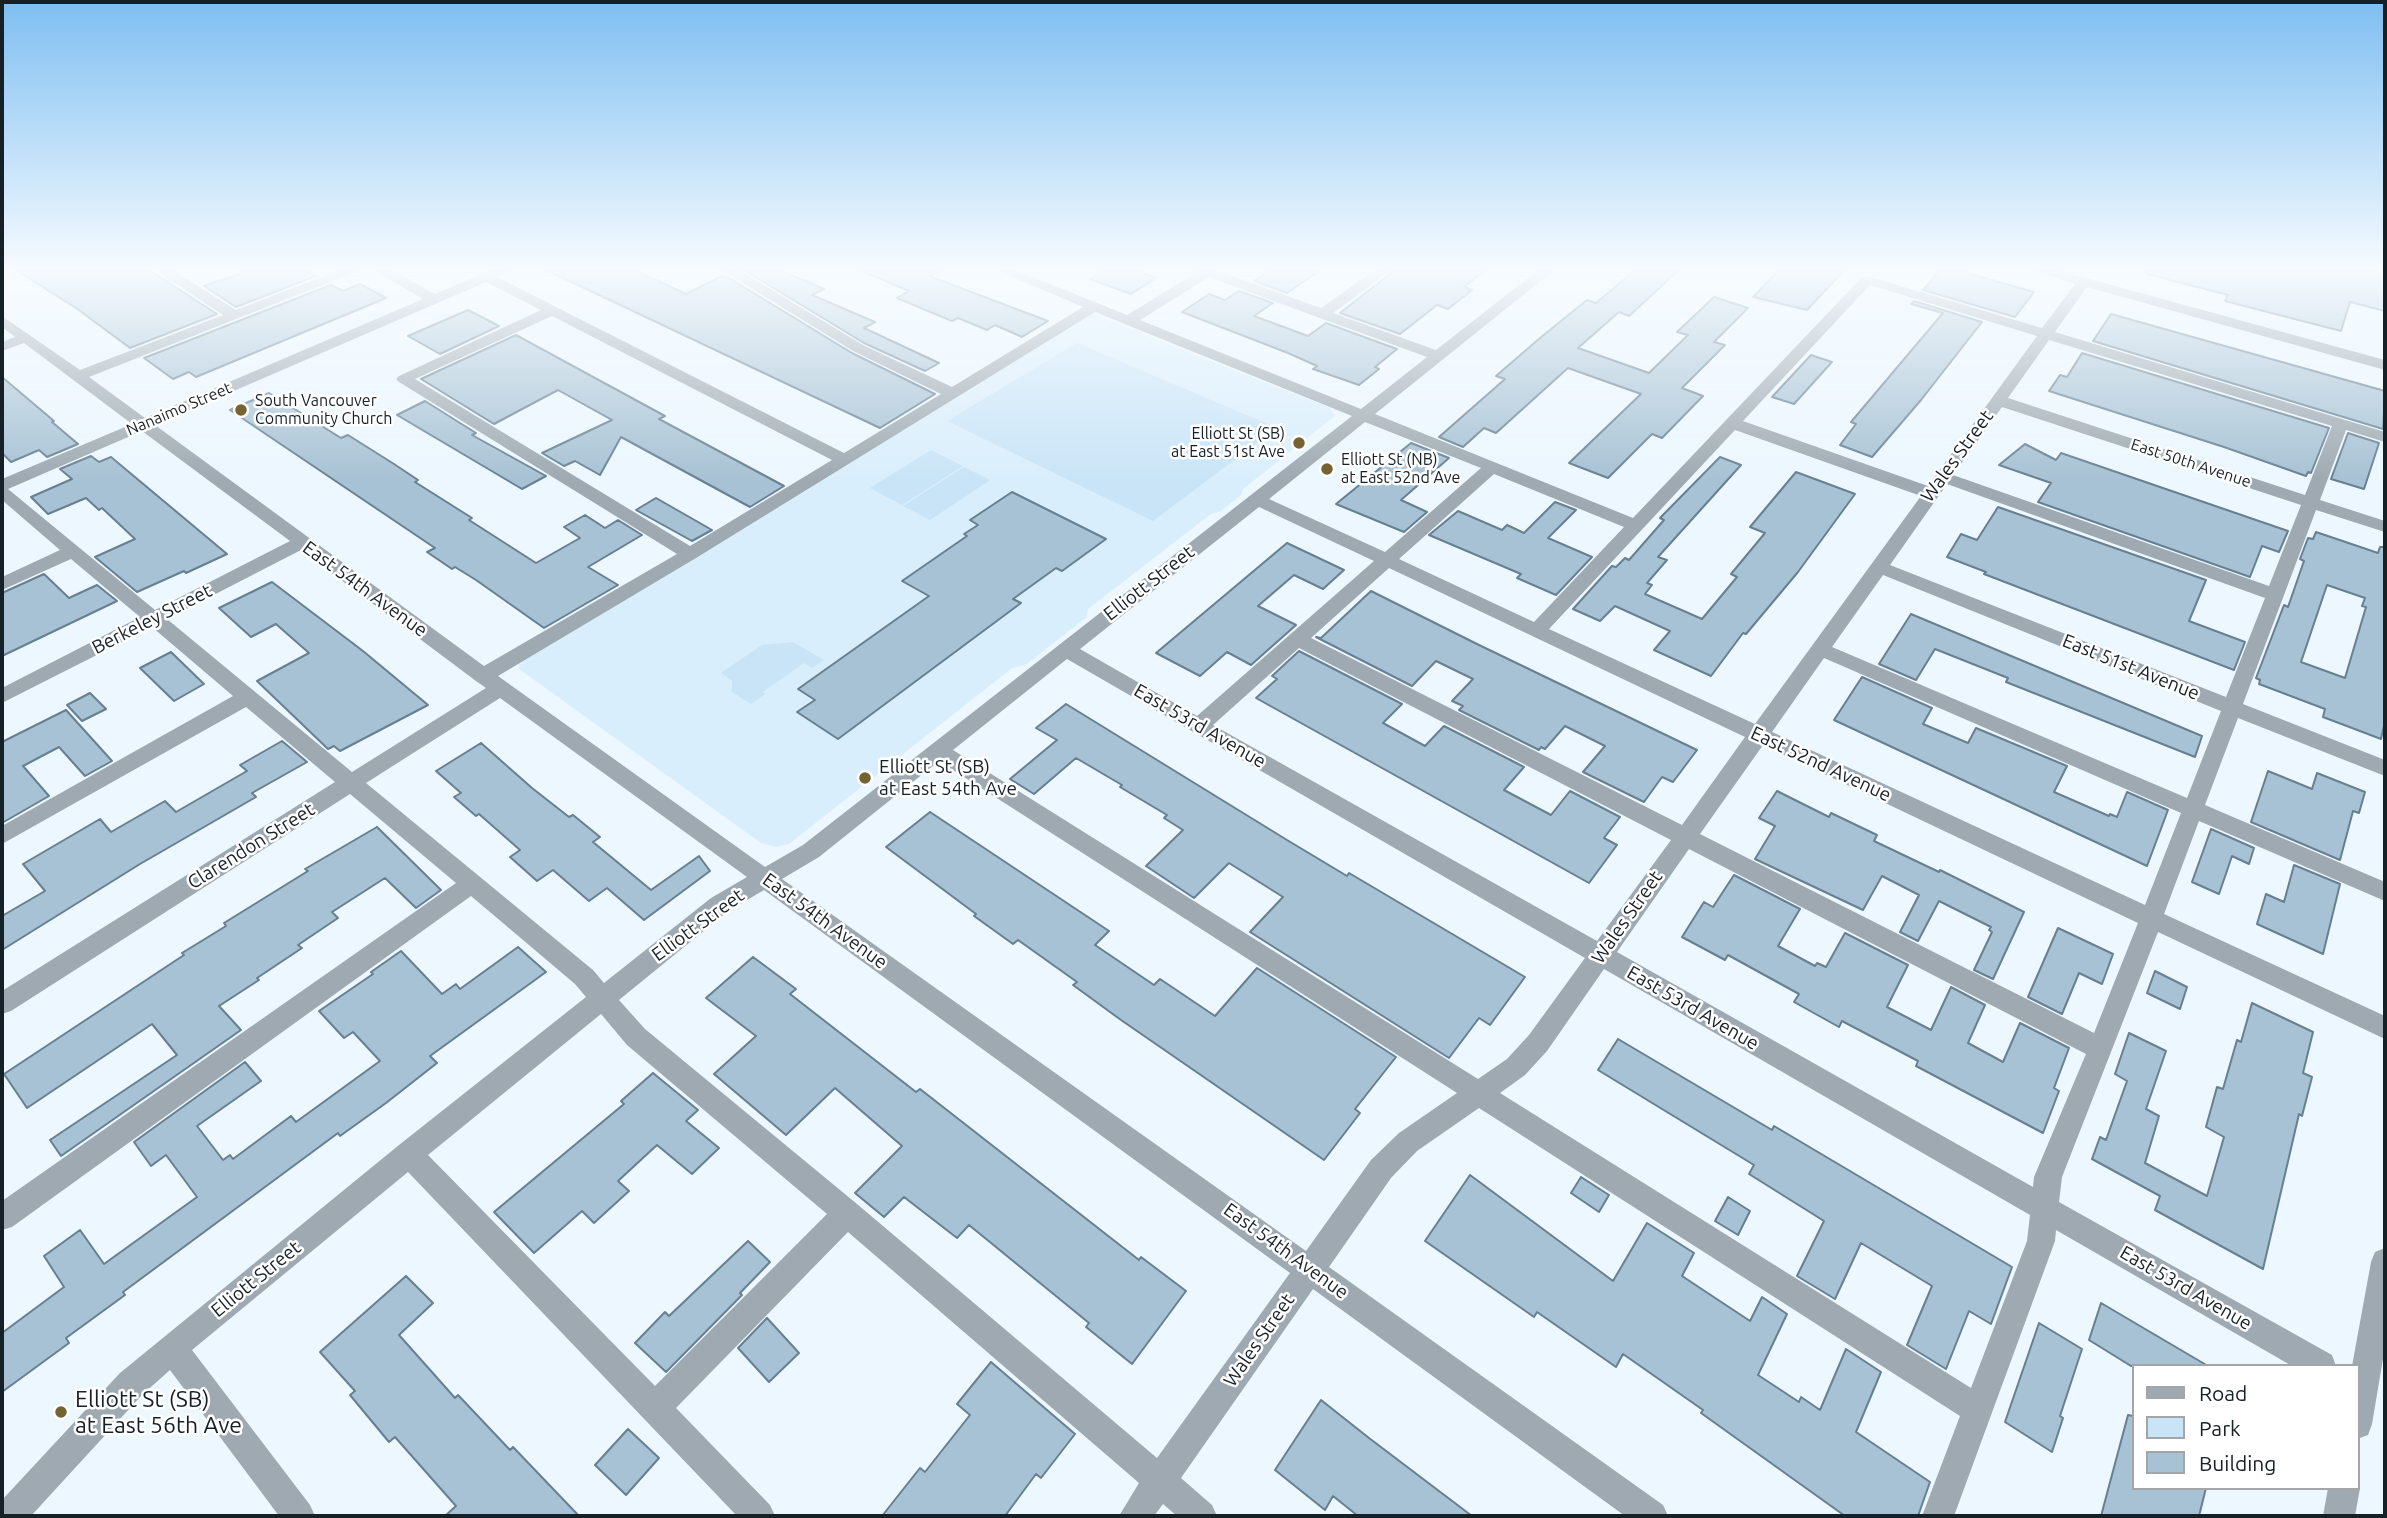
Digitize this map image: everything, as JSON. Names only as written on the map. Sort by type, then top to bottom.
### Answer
[{"type":"street","points":[[2,346],[25,338]]},
{"type":"street","name":"East 54th Avenue","points":[[25,338],[491,682],[1652,1516]]},
{"type":"street","points":[[78,376],[178,338]]},
{"type":"street","name":"Nanaimo Street","points":[[2,485],[344,338]]},
{"type":"street","points":[[493,338],[404,379],[690,554]]},
{"type":"street","points":[[604,338],[844,459]]},
{"type":"street","points":[[841,338],[952,393]]},
{"type":"street","name":"Clarendon Street","points":[[2,1003],[351,783],[491,682],[690,554],[1043,338]]},
{"type":"street","points":[[1174,338],[1636,526]]},
{"type":"street","points":[[1387,338],[1437,356]]},
{"type":"street","name":"Elliott Street","points":[[9,1516],[131,1384],[409,1154],[719,905],[811,852],[1460,338]]},
{"type":"street","points":[[1538,630],[1812,338]]},
{"type":"street","name":"Wales Street","points":[[1135,1516],[1381,1169],[1408,1142],[1516,1067],[1538,1043],[2042,338]]},
{"type":"street","points":[[2058,338],[2385,437]]},
{"type":"street","points":[[2286,338],[2385,365]]},
{"type":"street","name":"East 50th Avenue","points":[[1997,400],[2385,527]]},
{"type":"street","points":[[1732,423],[1936,485],[2276,595]]},
{"type":"street","points":[[1938,1516],[2041,1241],[2048,1177],[2101,1049],[2341,423]]},
{"type":"street","points":[[1200,726],[1492,467]]},
{"type":"street","points":[[2,492],[584,977],[636,1037],[847,1213],[1200,1516]]},
{"type":"street","name":"East 52nd Avenue","points":[[1256,499],[2385,1028]]},
{"type":"street","name":"Berkeley Street","points":[[2,696],[302,542]]},
{"type":"street","points":[[2,584],[73,551]]},
{"type":"street","name":"East 51st Avenue","points":[[1877,566],[2385,768]]},
{"type":"street","points":[[1297,639],[2101,1049]]},
{"type":"street","points":[[1818,648],[2385,892]]},
{"type":"street","name":"East 53rd Avenue","points":[[1064,649],[2318,1364]]},
{"type":"street","points":[[2,836],[247,697]]},
{"type":"street","points":[[937,750],[1976,1409]]},
{"type":"street","points":[[2,1217],[472,883]]},
{"type":"street","points":[[409,1154],[759,1516]]},
{"type":"street","points":[[655,1408],[847,1213]]},
{"type":"street","points":[[2359,1406],[2385,1262]]},
{"type":"street","points":[[172,1348],[299,1516]]},
{"type":"street","points":[[2339,1516],[2344,1490]]},
{"type":"shaded area","points":[[1051,338],[1153,338],[1330,408],[1335,416],[1243,489],[1241,495],[1221,511],[1211,514],[1088,609],[1086,618],[1027,664],[1012,668],[789,844],[777,847],[761,843],[519,669],[519,665],[531,655]]},
{"type":"green space","points":[[1077,343],[1277,428],[1153,521],[947,421]]},
{"type":"green space","points":[[931,450],[963,466],[902,505],[870,488]]},
{"type":"green space","points":[[964,467],[990,480],[930,520],[903,506]]},
{"type":"green space","points":[[793,642],[824,660],[812,668],[804,663],[763,692],[765,694],[751,704],[732,692],[732,681],[721,673],[762,645]]},
{"type":"building","points":[[116,338],[156,338],[130,348]]},
{"type":"building","points":[[196,338],[290,338],[196,377],[189,372],[173,379],[144,358]]},
{"type":"building","points":[[411,338],[474,338],[440,354]]},
{"type":"building","points":[[510,338],[521,338],[665,416],[659,419],[784,486],[750,507],[621,437],[600,475],[575,461],[564,466],[542,453],[612,420],[558,390],[494,424],[421,379]]},
{"type":"building","points":[[690,338],[827,338],[935,394],[880,428]]},
{"type":"building","points":[[856,338],[885,338],[939,363],[925,371]]},
{"type":"building","points":[[1249,338],[1367,338],[1397,349],[1375,367],[1379,369],[1359,385],[1313,369],[1317,366]]},
{"type":"building","points":[[1540,338],[1590,338],[1578,348],[1649,373],[1685,338],[1718,338],[1714,342],[1725,345],[1682,388],[1703,396],[1662,438],[1652,434],[1608,478],[1569,463],[1641,394],[1568,368],[1496,433],[1484,428],[1463,447],[1439,437],[1505,379],[1496,376]]},
{"type":"building","points":[[1922,338],[1970,338],[1872,457],[1840,445],[1856,424],[1851,422]]},
{"type":"building","points":[[2095,338],[2196,338],[2385,391],[2383,429],[2093,341]]},
{"type":"building","points":[[2082,353],[2329,428],[2311,473],[2308,472],[2306,476],[2049,391],[2060,375],[2067,377]]},
{"type":"building","points":[[1811,355],[1832,362],[1794,404],[1772,397]]},
{"type":"building","points":[[2,377],[78,444],[47,457],[39,450],[11,462],[2,453]]},
{"type":"building","points":[[269,393],[341,438],[348,435],[394,464],[418,480],[415,482],[472,518],[469,520],[536,563],[580,538],[564,527],[585,515],[605,528],[618,520],[642,535],[588,567],[618,585],[544,628],[476,580],[455,567],[452,569],[427,552],[435,548],[230,410]]},
{"type":"building","points":[[425,401],[476,433],[472,435],[546,476],[522,489],[397,415]]},
{"type":"building","points":[[2348,433],[2379,443],[2364,489],[2331,479]]},
{"type":"building","points":[[1411,443],[1449,458],[1401,500],[1427,512],[1404,532],[1336,504]]},
{"type":"building","points":[[2025,444],[2056,460],[2061,453],[2288,531],[2279,552],[2262,546],[2250,577],[2038,502],[2051,483],[1999,465]]},
{"type":"building","points":[[91,456],[99,462],[111,457],[227,554],[137,592],[95,557],[135,539],[102,508],[99,510],[86,498],[48,514],[31,497],[72,479],[60,469]]},
{"type":"building","points":[[1720,457],[1741,465],[1658,557],[1667,560],[1647,583],[1652,585],[1645,594],[1702,619],[1737,577],[1731,574],[1765,533],[1750,527],[1796,472],[1855,494],[1798,572],[1746,634],[1743,633],[1711,676],[1654,650],[1670,631],[1615,606],[1600,621],[1573,609],[1612,566],[1616,567],[1625,558],[1629,560],[1664,520],[1660,518]]},
{"type":"building","points":[[1012,492],[1106,539],[1062,571],[1056,568],[1013,599],[1021,603],[838,739],[797,712],[815,700],[798,689],[929,596],[902,581],[967,536],[964,534],[978,525],[970,520]]},
{"type":"building","points":[[656,498],[712,530],[692,541],[636,510]]},
{"type":"building","points":[[1555,502],[1576,510],[1548,538],[1592,557],[1556,595],[1517,578],[1521,574],[1429,535],[1458,511],[1502,530],[1507,525],[1524,533]]},
{"type":"building","points":[[1998,507],[2206,580],[2189,621],[2245,642],[2234,670],[1984,574],[1986,572],[1947,557],[1961,534],[1977,540]]},
{"type":"building","points":[[2316,532],[2378,553],[2380,547],[2385,547],[2385,721],[2381,739],[2323,717],[2325,709],[2259,684],[2260,680],[2256,678],[2284,605],[2288,607],[2304,561],[2300,559],[2308,538],[2313,539]],"holes":[[[2327,585],[2365,598],[2362,606],[2366,607],[2345,678],[2301,662]]]},
{"type":"building","points":[[1287,543],[1344,570],[1323,589],[1294,575],[1258,606],[1296,625],[1251,665],[1227,652],[1200,676],[1156,653]]},
{"type":"building","points":[[44,574],[69,598],[97,585],[117,601],[2,656],[2,593]]},
{"type":"building","points":[[272,582],[363,651],[428,705],[340,751],[334,746],[328,749],[257,681],[309,653],[276,624],[251,637],[219,608]]},
{"type":"building","points":[[1371,591],[1697,750],[1673,782],[1662,777],[1644,802],[1583,772],[1605,746],[1565,726],[1545,749],[1541,747],[1539,750],[1459,710],[1463,706],[1452,701],[1473,679],[1436,661],[1412,686],[1316,637],[1321,638]]},
{"type":"building","points":[[1911,614],[2202,736],[2195,757],[2006,682],[2008,678],[1935,649],[1916,680],[1879,664]]},
{"type":"building","points":[[1299,651],[1402,704],[1383,723],[1425,746],[1444,726],[1524,767],[1504,790],[1551,815],[1570,791],[1620,817],[1604,838],[1617,845],[1589,883],[1256,698],[1277,679],[1272,676]]},
{"type":"building","points":[[171,652],[204,684],[174,701],[140,668]]},
{"type":"building","points":[[1862,677],[1932,708],[1923,724],[1968,743],[1976,728],[2067,766],[2054,792],[2109,816],[2110,814],[2117,817],[2127,792],[2168,810],[2147,866],[1834,720]]},
{"type":"building","points":[[90,693],[106,709],[82,721],[67,705]]},
{"type":"building","points":[[1066,704],[1347,876],[1349,873],[1525,977],[1490,1025],[1479,1018],[1449,1058],[1250,932],[1283,897],[1229,863],[1194,898],[1146,866],[1183,830],[1164,818],[1167,815],[1120,787],[1122,785],[1076,758],[1034,794],[1010,779],[1057,740],[1036,728]]},
{"type":"building","points":[[66,710],[112,761],[85,776],[59,747],[23,766],[49,796],[2,823],[2,742]]},
{"type":"building","points":[[282,741],[307,762],[252,793],[256,797],[140,864],[2,950],[2,916],[45,891],[23,864],[100,819],[111,832],[165,801],[176,812],[247,771],[240,765]]},
{"type":"building","points":[[481,743],[532,788],[600,837],[593,842],[651,890],[699,856],[710,871],[644,920],[607,888],[589,901],[553,870],[537,881],[510,857],[520,850],[479,814],[476,816],[454,797],[461,793],[436,771]]},
{"type":"building","points":[[2268,771],[2312,789],[2317,773],[2365,792],[2359,813],[2353,811],[2340,860],[2251,822]]},
{"type":"building","points":[[1777,791],[1829,817],[1831,813],[1877,835],[1874,841],[2024,912],[1993,979],[1974,970],[1992,932],[1989,930],[1991,927],[1939,901],[1918,941],[1900,932],[1919,895],[1882,876],[1863,910],[1755,859],[1775,826],[1759,818]]},
{"type":"building","points":[[930,812],[1109,931],[1095,945],[1154,985],[1160,979],[1215,1016],[1257,968],[1396,1057],[1355,1109],[1360,1113],[1324,1160],[1121,1020],[1073,985],[1077,982],[1018,940],[1013,944],[886,847]]},
{"type":"building","points":[[377,827],[441,890],[416,908],[385,878],[332,912],[338,918],[298,945],[302,948],[219,1006],[241,1030],[61,1156],[50,1140],[177,1055],[152,1024],[27,1108],[4,1074],[184,955],[182,953],[226,926],[224,923],[308,871],[305,869]]},
{"type":"building","points":[[2211,829],[2254,848],[2249,864],[2232,856],[2219,894],[2192,882]]},
{"type":"building","points":[[2294,865],[2340,884],[2323,954],[2257,924],[2266,894],[2284,902]]},
{"type":"building","points":[[1734,875],[1800,909],[1778,946],[1815,966],[1817,963],[1826,967],[1845,933],[1908,965],[1887,1007],[1931,1030],[1951,987],[1985,1005],[1968,1043],[2003,1062],[2020,1023],[2069,1048],[2054,1088],[2059,1091],[2043,1133],[1916,1066],[1918,1061],[1842,1021],[1839,1027],[1794,1002],[1799,994],[1728,955],[1725,960],[1682,937],[1704,902],[1713,907]]},
{"type":"building","points":[[2058,928],[2113,954],[2102,984],[2079,973],[2062,1014],[2028,997]]},
{"type":"building","points":[[518,947],[546,972],[430,1056],[437,1063],[386,1103],[340,1136],[338,1133],[123,1292],[125,1295],[66,1338],[69,1343],[2,1392],[2,1333],[64,1287],[44,1256],[80,1230],[104,1264],[197,1197],[166,1155],[151,1166],[134,1142],[245,1062],[261,1081],[197,1126],[223,1160],[230,1155],[233,1159],[291,1116],[296,1122],[380,1061],[353,1032],[344,1038],[319,1011],[373,974],[371,972],[401,951],[442,994],[456,984],[460,989]]},
{"type":"building","points":[[753,957],[796,989],[790,994],[916,1092],[920,1089],[1139,1260],[1141,1257],[1186,1291],[1132,1364],[1086,1327],[1089,1323],[969,1225],[957,1238],[904,1197],[884,1217],[855,1193],[902,1146],[835,1088],[786,1135],[714,1074],[756,1036],[706,998]]},
{"type":"building","points":[[2155,971],[2187,987],[2180,1009],[2147,993]]},
{"type":"building","points":[[2252,1003],[2313,1032],[2303,1073],[2312,1077],[2302,1116],[2299,1114],[2263,1269],[2155,1210],[2160,1196],[2092,1159],[2100,1137],[2106,1140],[2127,1081],[2115,1074],[2129,1033],[2166,1051],[2146,1109],[2159,1116],[2145,1163],[2207,1196],[2224,1137],[2206,1127],[2217,1087],[2223,1089],[2237,1040],[2241,1042]]},
{"type":"building","points":[[1618,1039],[1772,1130],[1774,1126],[2012,1267],[1991,1324],[1969,1311],[1946,1369],[1907,1345],[1932,1286],[1861,1243],[1835,1299],[1797,1276],[1824,1221],[1749,1174],[1754,1165],[1598,1070]]},
{"type":"building","points":[[653,1073],[698,1110],[686,1121],[719,1148],[692,1174],[657,1145],[618,1181],[629,1191],[594,1223],[582,1211],[534,1253],[494,1212],[624,1104],[621,1101]]},
{"type":"building","points":[[1470,1175],[1613,1281],[1647,1223],[1694,1253],[1682,1276],[1750,1321],[1762,1297],[1787,1314],[1758,1375],[1799,1402],[1801,1397],[1820,1410],[1846,1349],[1881,1372],[1856,1432],[1930,1482],[1918,1516],[1845,1516],[1623,1354],[1616,1367],[1537,1312],[1534,1317],[1425,1241]]},
{"type":"building","points":[[1581,1177],[1609,1195],[1599,1212],[1571,1193]]},
{"type":"building","points":[[1728,1197],[1750,1211],[1738,1235],[1715,1221]]},
{"type":"building","points":[[748,1241],[770,1262],[740,1293],[742,1295],[666,1372],[635,1343],[665,1312],[669,1316]]},
{"type":"building","points":[[406,1276],[433,1303],[399,1335],[455,1398],[458,1395],[510,1450],[513,1447],[579,1516],[445,1516],[456,1506],[395,1437],[389,1442],[350,1395],[355,1391],[320,1352]]},
{"type":"building","points":[[2101,1303],[2205,1364],[2131,1366],[2089,1340]]},
{"type":"building","points":[[767,1318],[799,1353],[769,1382],[738,1348]]},
{"type":"building","points":[[2039,1323],[2082,1349],[2060,1416],[2063,1418],[2052,1452],[2005,1422]]},
{"type":"building","points":[[991,1362],[1075,1434],[1041,1478],[1036,1474],[1005,1516],[882,1516],[920,1468],[925,1472],[970,1415],[957,1404]]},
{"type":"building","points":[[1321,1400],[1472,1516],[1358,1516],[1333,1496],[1325,1510],[1275,1470]]},
{"type":"building","points":[[2128,1415],[2132,1416],[2132,1490],[2206,1490],[2199,1516],[2101,1516]]},
{"type":"building","points":[[628,1429],[659,1458],[626,1495],[595,1465]]},
{"type":"place","name":"South Vancouver Community Church","points":[[241,410]]},
{"type":"place","name":"Elliott St (SB) at East 51st Ave","points":[[1299,443]]},
{"type":"place","name":"Elliott St (NB) at East 52nd Ave","points":[[1327,469]]},
{"type":"place","name":"Elliott St (SB) at East 54th Ave","points":[[865,778]]},
{"type":"place","name":"Elliott St (SB) at East 56th Ave","points":[[61,1412]]}]
